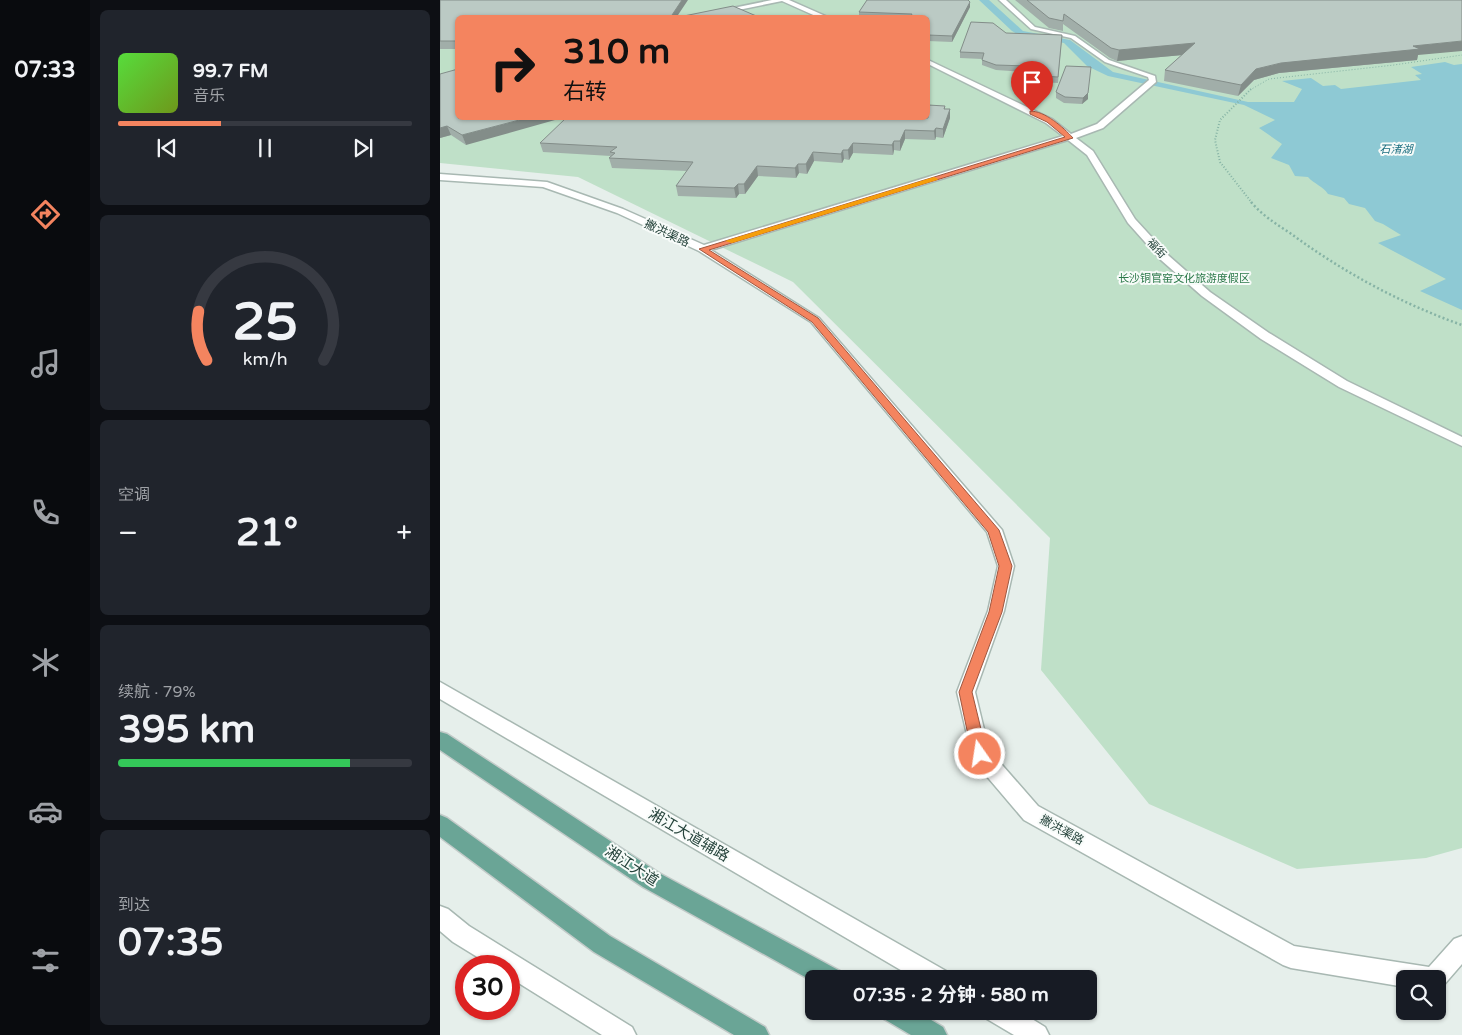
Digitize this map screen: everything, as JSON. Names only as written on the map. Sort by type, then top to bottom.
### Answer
[{"type":"main road","name":"湘江大道","points":[[440,740],[651,880],[816,970]]},
{"type":"main road","points":[[440,825],[602,944],[757,1035]]},
{"type":"main road","points":[[908,1020],[935,1035]]},
{"type":"street","points":[[703,15],[783,0],[820,15]]},
{"type":"street","points":[[703,249],[1070,138],[1100,126],[1153,80],[1150,76],[1108,61],[1073,37],[1033,28],[1002,0]]},
{"type":"street","name":"福街","points":[[930,63],[1049,121],[1090,153],[1131,221],[1165,258],[1206,294],[1265,336],[1343,384],[1462,442]]},
{"type":"street","name":"撇洪渠路","points":[[440,177],[544,184],[620,211],[703,249],[815,320],[994,530],[1006,566],[996,612],[966,692],[980,754],[1031,814],[1291,957],[1396,974]]},
{"type":"street","name":"湘江大道辅路","points":[[440,690],[922,970]]},
{"type":"street","points":[[440,917],[461,934],[624,1035]]},
{"type":"street","points":[[1442,970],[1462,947]]},
{"type":"street","points":[[1011,1020],[1037,1035]]},
{"type":"path","points":[[1462,55],[1269,79],[1254,86],[1220,120],[1215,140],[1220,162],[1258,210],[1359,280],[1442,318],[1462,325]]},
{"type":"path","points":[[1353,64],[1362,68]]},
{"type":"path","points":[[1331,66],[1340,71]]},
{"type":"green space","name":"长沙铜官窑文化旅游度假区","points":[[440,0],[1462,0],[1462,848],[1426,858],[1297,869],[1149,804],[1041,670],[1050,538],[793,282],[578,177],[440,163]]},
{"type":"water","name":"石渚湖","points":[[979,0],[989,0],[1023,31],[1070,40],[1113,72],[1248,102],[1294,102],[1302,89],[1282,81],[1311,78],[1323,86],[1335,85],[1341,89],[1421,80],[1415,75],[1422,74],[1411,67],[1445,62],[1454,65],[1462,64],[1462,310],[1420,291],[1446,279],[1378,243],[1401,235],[1375,221],[1365,208],[1349,204],[1344,198],[1328,194],[1308,177],[1295,176],[1289,165],[1271,158],[1282,144],[1259,128],[1275,120],[1244,105],[1108,76],[1087,66],[1064,43],[1019,35],[1012,31]]},
{"type":"building","points":[[440,0],[682,0],[672,15],[455,15],[455,41],[440,41]]},
{"type":"building","points":[[867,0],[968,0],[970,2],[952,36],[930,35],[930,15],[859,12]]},
{"type":"building","points":[[1027,0],[1462,0],[1462,41],[1413,46],[1420,49],[1281,63],[1256,69],[1241,85],[1165,70],[1195,43],[1119,50],[1111,48],[1064,14],[1063,21],[1049,18]]},
{"type":"building","points":[[733,6],[754,15],[689,15]]},
{"type":"building","points":[[971,22],[993,23],[1006,33],[1062,35],[1058,77],[1025,75],[1027,66],[996,65],[982,60],[984,53],[960,52]]},
{"type":"building","points":[[1066,66],[1091,67],[1088,93],[1083,98],[1065,97],[1056,92]]},
{"type":"building","points":[[455,70],[455,120],[519,120],[462,135],[447,126],[440,128],[440,74]]},
{"type":"building","points":[[930,105],[945,106],[944,109],[950,109],[943,129],[936,128],[934,131],[905,130],[900,141],[894,141],[892,145],[853,143],[848,150],[843,150],[841,154],[813,152],[806,164],[798,164],[795,168],[757,166],[744,184],[738,184],[734,188],[676,186],[693,162],[609,158],[615,153],[610,152],[617,147],[540,143],[564,120],[930,120]]},
{"type":"slow traffic","points":[[729,241],[934,179]]},
{"type":"route","points":[[980,754],[966,692],[996,612],[1006,566],[994,530],[815,320],[703,249],[1070,138],[1049,121],[1032,112]]}]
